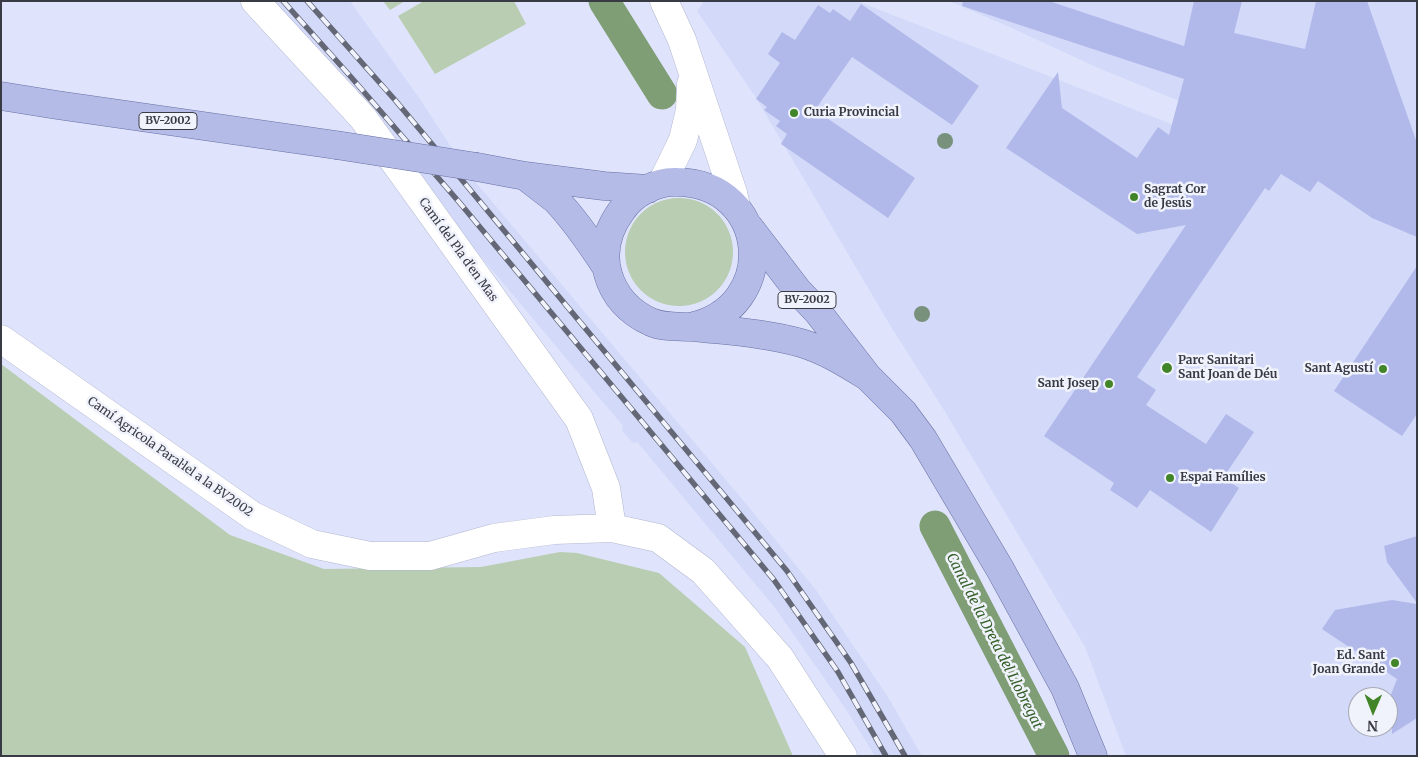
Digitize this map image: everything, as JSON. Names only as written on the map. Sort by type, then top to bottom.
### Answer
[{"type":"main road","name":"BV-2002","points":[[1,96],[57,106],[336,145],[525,176],[604,186],[655,186]]},
{"type":"main road","name":"BV-2002","points":[[525,176],[567,212],[606,265]]},
{"type":"main road","points":[[675,181],[700,184],[716,190],[741,215],[753,248],[749,280],[728,310],[716,318],[690,327],[676,327],[653,323],[633,312],[618,297],[610,281],[605,250],[609,233],[615,220],[633,198],[655,186],[675,181]]},
{"type":"main road","name":"BV-2002","points":[[741,215],[793,285],[817,311],[868,377],[903,412],[923,439],[996,561],[1065,688],[1093,756]]},
{"type":"main road","name":"BV-2002","points":[[690,327],[765,335],[801,343],[834,357],[868,377]]},
{"type":"street","name":"Camí del Pla d'en Mas","points":[[255,1],[363,118],[579,419],[606,488],[612,528]]},
{"type":"street","points":[[664,1],[682,40],[741,215]]},
{"type":"street","points":[[655,186],[683,140],[690,110],[690,68]]},
{"type":"street","name":"Camí Agricola Paral·lel a la BV2002","points":[[1,339],[253,516],[312,544],[370,556],[430,556],[494,538],[554,530],[612,528],[658,538],[704,571],[780,658],[843,756]]},
{"type":"shaded area","points":[[266,1],[350,1],[420,99],[468,173],[753,512],[816,590],[888,697],[922,756],[875,756],[845,708],[775,608],[639,444],[637,442],[633,443],[622,431],[623,426]]},
{"type":"shaded area","name":"Parc Sanitari Sant Joan de Déu","points":[[704,1],[857,1],[1174,125],[1417,202],[1417,756],[1126,756],[1085,647],[944,410],[891,327],[785,147],[781,144],[782,142],[756,98],[697,11]]},
{"type":"shaded area","points":[[949,1],[1417,1],[1417,173],[1179,101],[1096,67]]},
{"type":"green space","points":[[383,1],[405,1],[390,10]]},
{"type":"green space","points":[[424,1],[514,1],[526,24],[435,74],[398,16]]},
{"type":"green space","points":[[679,198],[700,202],[717,214],[729,231],[733,252],[729,273],[717,290],[700,302],[679,306],[658,302],[641,290],[629,273],[625,252],[629,231],[641,214],[658,202]]},
{"type":"green space","points":[[1,364],[230,535],[324,569],[481,567],[560,552],[577,553],[659,573],[745,647],[793,756],[1,756]]},
{"type":"building","points":[[963,1],[1049,1],[1184,46],[1194,1],[1242,1],[1234,33],[1305,49],[1316,1],[1367,1],[1417,143],[1417,237],[1372,218],[1318,181],[1310,192],[1281,174],[1269,191],[1265,188],[1137,377],[1156,390],[1146,405],[1206,444],[1226,414],[1254,432],[1223,478],[1239,488],[1211,532],[1150,490],[1137,508],[1110,490],[1114,483],[1044,436],[1186,225],[1137,234],[1006,148],[1058,72],[1062,108],[1137,158],[1158,127],[1169,135],[1184,79],[962,6]]},
{"type":"building","name":"Curia Provincial","points":[[861,4],[979,86],[952,125],[852,57],[815,110],[915,178],[888,218],[781,144],[787,134],[776,126],[780,121],[764,110],[767,107],[756,99],[780,63],[768,54],[782,32],[795,40],[818,5],[830,13],[833,9],[850,21]]},
{"type":"building","name":"Sant Agustí","points":[[1417,266],[1417,414],[1402,436],[1334,391]]},
{"type":"building","points":[[1417,536],[1417,603],[1387,562],[1384,546]]},
{"type":"building","name":"Ed. Sant Joan Grande","points":[[1392,600],[1417,604],[1417,718],[1398,730],[1398,687],[1394,687],[1397,679],[1322,629],[1335,610]]},
{"type":"waterway","name":"Canal de la Dreta del Llobregat","points":[[604,1],[662,94]]},
{"type":"waterway","name":"Canal de la Dreta del Llobregat","points":[[935,526],[1054,756]]},
{"type":"railway","points":[[283,1],[459,202],[774,580],[838,672],[886,756]]},
{"type":"railway","points":[[307,1],[395,100],[787,571],[851,663],[905,756]]},
{"type":"place","name":"Curia Provincial","points":[[794,113]]},
{"type":"place","name":"Sagrat Cor de Jesús","points":[[1134,197]]},
{"type":"place","name":"Parc Sanitari Sant Joan de Déu","points":[[1167,368]]},
{"type":"place","name":"Sant Agustí","points":[[1383,369]]},
{"type":"place","name":"Sant Josep","points":[[1109,384]]},
{"type":"place","name":"Espai Famílies","points":[[1170,478]]},
{"type":"place","name":"Ed. Sant Joan Grande","points":[[1395,663]]}]
